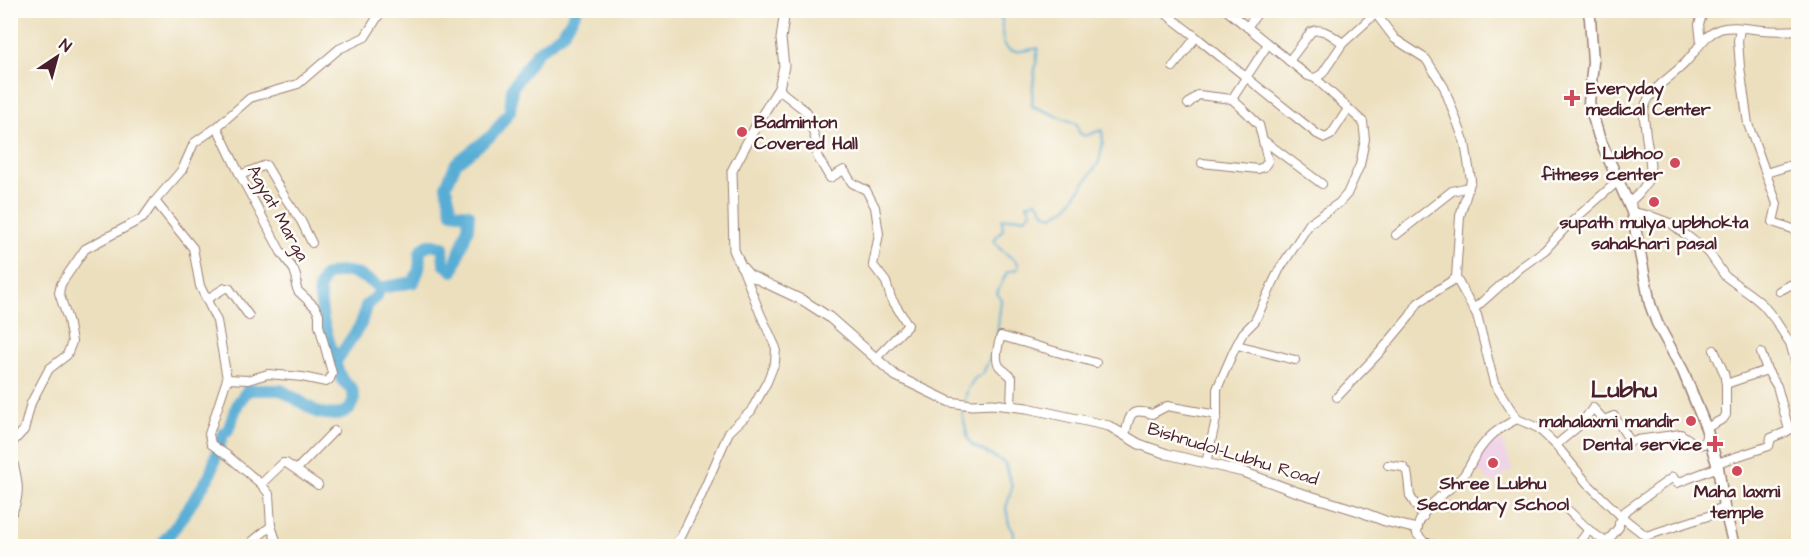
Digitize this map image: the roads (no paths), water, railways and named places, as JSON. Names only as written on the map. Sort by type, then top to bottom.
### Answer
[{"type":"main road","points":[[1588,10],[1593,62],[1589,103],[1599,137],[1632,212],[1650,304],[1657,323],[1683,371],[1706,428],[1717,465],[1734,546]]},
{"type":"street","points":[[10,445],[24,430],[31,403],[49,369],[67,355],[72,342],[59,292],[61,284],[85,249],[143,218],[154,201],[182,170],[194,143],[217,127],[249,98],[298,84],[339,49],[365,36],[382,10]]},
{"type":"street","points":[[674,546],[681,537],[702,494],[729,432],[751,411],[775,362],[776,348],[734,250],[732,171],[779,88],[784,66],[782,39],[785,10]]},
{"type":"street","points":[[1161,10],[1325,138],[1331,135],[1348,109]]},
{"type":"street","points":[[1206,463],[1217,415],[1217,390],[1237,345],[1243,333],[1255,321],[1279,270],[1310,223],[1339,203],[1347,194],[1360,165],[1365,139],[1363,122],[1315,78],[1308,76],[1226,10]]},
{"type":"street","points":[[1247,27],[1260,10]]},
{"type":"street","points":[[1701,43],[1699,24],[1704,10]]},
{"type":"street","points":[[1315,78],[1322,74],[1343,43],[1374,12],[1395,39],[1426,59],[1444,87],[1465,143],[1471,180],[1460,216],[1456,278],[1477,315],[1494,383],[1517,419],[1538,428],[1587,483],[1622,517],[1646,536],[1711,515],[1714,511],[1724,507]]},
{"type":"street","points":[[1798,30],[1731,27],[1706,36],[1686,63],[1652,93],[1645,107],[1646,139],[1651,174],[1642,191],[1631,201],[1632,212],[1672,224],[1709,254],[1725,276],[1755,298],[1775,320],[1790,343],[1798,371]]},
{"type":"street","points":[[1740,29],[1738,40],[1740,67],[1748,124],[1777,204],[1773,222],[1793,230],[1798,235]]},
{"type":"street","points":[[1289,61],[1315,30],[1324,30],[1343,43]]},
{"type":"street","points":[[1173,67],[1196,37]]},
{"type":"street","points":[[1232,99],[1268,44]]},
{"type":"street","points":[[779,88],[807,112],[818,148],[817,156],[830,178],[844,170],[852,183],[866,190],[875,207],[879,234],[873,265],[886,282],[891,298],[908,325],[876,358]]},
{"type":"street","points":[[1188,104],[1198,95],[1232,99],[1259,125],[1268,161],[1264,167],[1258,169],[1202,163]]},
{"type":"street","name":"Agyat Marga","points":[[217,127],[281,252],[294,270],[297,291],[315,307],[319,314],[319,325],[332,373],[326,382],[268,374],[248,380],[227,379]]},
{"type":"street","points":[[1263,140],[1322,184]]},
{"type":"street","points":[[1766,173],[1798,163]]},
{"type":"street","points":[[240,175],[266,165],[302,221],[312,243]]},
{"type":"street","points":[[1473,309],[1520,268],[1545,250],[1567,226],[1618,181]]},
{"type":"street","points":[[1396,235],[1452,191],[1468,188]]},
{"type":"street","points":[[154,201],[193,248],[201,286],[217,321],[227,379],[209,434],[211,444],[261,484],[268,494],[271,526],[278,546]]},
{"type":"street","name":"Bishnudol-Lubhu Road","points":[[741,266],[749,275],[804,301],[829,317],[896,376],[950,402],[1027,408],[1109,426],[1139,444],[1167,454],[1243,472],[1294,491],[1359,510],[1385,521],[1417,529]]},
{"type":"street","points":[[1337,397],[1388,343],[1418,303],[1456,278]]},
{"type":"street","points":[[1779,291],[1798,281]]},
{"type":"street","points":[[207,299],[229,288],[249,316]]},
{"type":"street","points":[[1011,406],[1012,378],[1000,368],[997,362],[1001,336],[1096,363]]},
{"type":"street","points":[[1237,345],[1295,360]]},
{"type":"street","points":[[1556,446],[1580,425],[1593,408],[1604,420],[1614,416],[1630,441],[1681,434],[1697,445],[1704,444],[1706,428],[1726,415],[1726,384],[1714,350]]},
{"type":"street","points":[[1761,353],[1767,370],[1777,386],[1789,430]]},
{"type":"street","points":[[1726,384],[1767,370]]},
{"type":"street","points":[[1125,435],[1133,411],[1139,410],[1152,414],[1167,406],[1217,415]]},
{"type":"street","points":[[1439,546],[1424,542],[1417,534],[1423,516],[1430,505],[1465,474],[1476,454],[1499,427],[1517,419]]},
{"type":"street","points":[[1569,511],[1609,545],[1622,517],[1673,477],[1677,483],[1769,446],[1771,438],[1798,424]]},
{"type":"street","points":[[297,469],[334,431]]},
{"type":"street","points":[[10,450],[18,480],[18,499],[10,516]]},
{"type":"street","points":[[261,484],[283,463],[286,463],[318,485]]},
{"type":"street","points":[[1388,465],[1403,467],[1407,472],[1410,495],[1423,516]]},
{"type":"street","points":[[248,545],[271,526]]},
{"type":"street","points":[[1577,546],[1589,530]]},
{"type":"waterway","points":[[160,546],[180,521],[210,475],[223,434],[228,430],[238,403],[248,390],[281,390],[319,413],[336,415],[349,410],[354,399],[352,389],[342,380],[323,320],[319,290],[324,277],[332,273],[354,273],[380,288],[414,282],[419,268],[420,252],[430,244],[443,247],[444,264],[453,271],[468,228],[469,214],[452,212],[446,186],[456,163],[492,135],[510,111],[512,88],[537,52],[563,33],[577,10]]},
{"type":"waterway","points":[[977,10],[994,13],[1002,19],[1003,39],[1008,49],[1019,51],[1038,48],[1032,106],[1077,124],[1079,133],[1085,136],[1102,130],[1103,142],[1099,162],[1068,206],[1053,216],[1045,213],[1037,201],[1027,204],[1031,212],[1025,218],[1002,219],[1003,229],[994,240],[999,248],[1018,263],[1018,269],[1007,272],[997,293],[1001,299],[997,336]]},
{"type":"waterway","points":[[335,363],[361,324],[366,306],[377,296],[380,288]]},
{"type":"waterway","points":[[965,401],[967,391],[974,379],[983,373],[995,347]]},
{"type":"waterway","points":[[964,407],[962,412],[968,439],[972,445],[1005,463],[1012,487],[1006,508],[1009,524],[1014,533],[1014,546]]},
{"type":"place","name":"Everyday medical Center","points":[[1572,98]]},
{"type":"place","name":"Badminton Covered Hall","points":[[742,132]]},
{"type":"place","name":"Lubhoo fitness center","points":[[1675,163]]},
{"type":"place","name":"supath mulya upbhokta sahakhari pasal","points":[[1654,202]]},
{"type":"place","name":"mahalaxmi mandir","points":[[1691,421]]},
{"type":"place","name":"Dental service","points":[[1715,444]]},
{"type":"place","name":"Shree Lubhu Secondary School","points":[[1493,463]]},
{"type":"place","name":"Maha laxmi temple","points":[[1737,471]]},
{"type":"district","name":"Lubhu","points":[[1624,390]]}]
